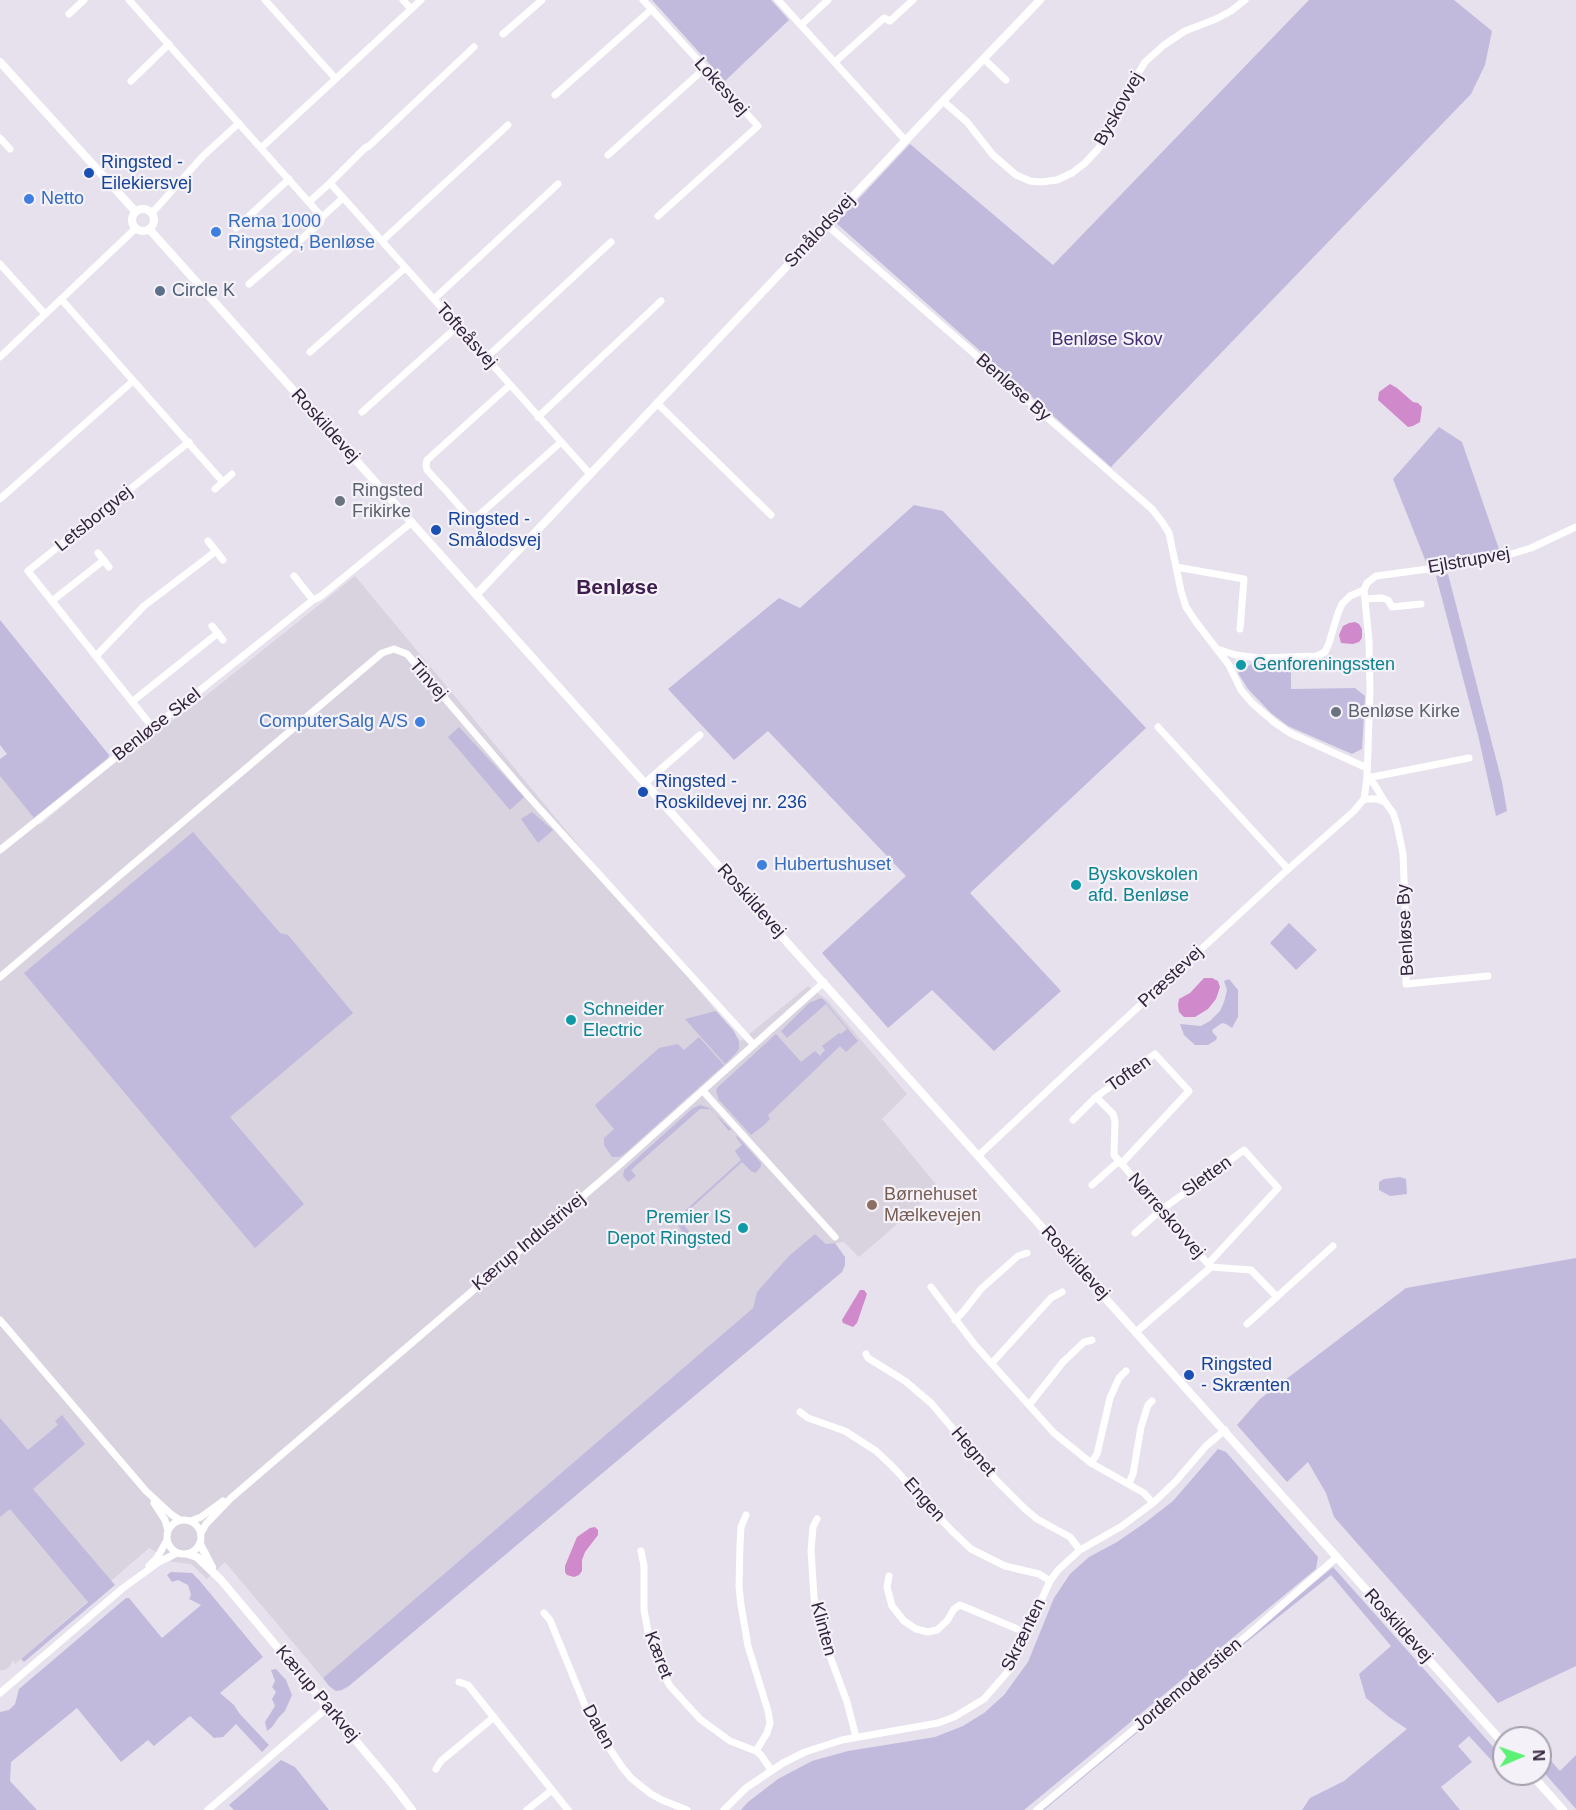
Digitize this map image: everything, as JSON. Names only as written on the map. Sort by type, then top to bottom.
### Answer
[{"type":"street","points":[[69,14],[84,0]]},
{"type":"street","points":[[129,0],[322,217]]},
{"type":"street","points":[[265,0],[335,78]]},
{"type":"street","points":[[403,0],[411,9]]},
{"type":"street","points":[[261,148],[421,0]]},
{"type":"street","points":[[503,34],[542,0]]},
{"type":"street","name":"Lokesvej","points":[[644,0],[704,69],[758,126],[658,216]]},
{"type":"street","points":[[778,0],[906,141]]},
{"type":"street","points":[[801,25],[828,0]]},
{"type":"street","points":[[835,62],[884,18],[890,21],[913,0]]},
{"type":"street","name":"Smålodsvej","points":[[477,594],[1040,0]]},
{"type":"street","name":"Byskovvej","points":[[943,101],[967,122],[993,155],[1016,175],[1030,181],[1057,180],[1072,173],[1098,149],[1110,131],[1145,62],[1185,31],[1232,11],[1245,0]]},
{"type":"street","points":[[555,95],[652,9]]},
{"type":"street","points":[[130,81],[169,44]]},
{"type":"street","points":[[309,202],[474,47]]},
{"type":"street","points":[[984,59],[1006,80]]},
{"type":"street","points":[[0,62],[135,212]]},
{"type":"street","points":[[608,154],[704,69]]},
{"type":"street","points":[[152,213],[203,156],[239,123]]},
{"type":"street","points":[[382,241],[508,125]]},
{"type":"street","points":[[0,138],[10,149]]},
{"type":"street","points":[[236,228],[289,180]]},
{"type":"street","name":"Tofteåsvej","points":[[330,183],[590,474]]},
{"type":"street","points":[[434,300],[558,184]]},
{"type":"street","points":[[249,284],[320,223],[322,217],[343,198]]},
{"type":"street","points":[[144,209],[152,213],[154,222],[150,230],[142,232],[135,229],[131,220],[135,212],[144,209]]},
{"type":"street","name":"Benløse By","points":[[827,225],[1152,509],[1169,533],[1186,607],[1229,665],[1241,690],[1252,703],[1290,733],[1367,768]]},
{"type":"street","points":[[0,357],[135,229]]},
{"type":"street","name":"Roskildevej","points":[[150,230],[1492,1731]]},
{"type":"street","points":[[486,358],[610,242]]},
{"type":"street","points":[[0,264],[45,314]]},
{"type":"street","points":[[310,352],[405,268]]},
{"type":"street","points":[[61,299],[223,482]]},
{"type":"street","points":[[538,417],[661,301]]},
{"type":"street","points":[[362,412],[458,326]]},
{"type":"street","points":[[0,499],[133,381]]},
{"type":"street","points":[[510,385],[427,460],[427,470],[468,516],[478,516],[561,442]]},
{"type":"street","points":[[657,403],[771,515]]},
{"type":"street","name":"Letsborgvej","points":[[153,728],[28,571],[189,442]]},
{"type":"street","points":[[215,489],[232,474]]},
{"type":"street","name":"Benløse Skel","points":[[0,850],[412,522]]},
{"type":"street","name":"Ejlstrupvej","points":[[1364,590],[1367,583],[1376,576],[1508,555],[1531,548],[1576,527]]},
{"type":"street","points":[[208,541],[223,560]]},
{"type":"street","points":[[97,655],[144,606],[216,550]]},
{"type":"street","name":"Letsborgvej","points":[[98,553],[109,567]]},
{"type":"street","name":"Letsborgvej","points":[[52,601],[104,560]]},
{"type":"street","points":[[1176,567],[1244,579],[1240,628]]},
{"type":"street","points":[[294,576],[313,600]]},
{"type":"street","points":[[1217,649],[1236,655],[1259,658],[1317,656],[1325,652],[1329,644],[1342,604],[1350,596],[1364,590],[1369,662],[1367,778],[1364,799],[1377,799],[1385,802]]},
{"type":"street","points":[[1365,599],[1382,598],[1388,600],[1392,608],[1421,604]]},
{"type":"street","points":[[212,626],[223,639]]},
{"type":"street","points":[[133,701],[218,633]]},
{"type":"street","name":"Tinvej","points":[[0,977],[382,653],[394,649],[407,654],[530,798],[754,1045]]},
{"type":"street","points":[[1229,665],[1236,655]]},
{"type":"street","points":[[1158,727],[1288,869]]},
{"type":"street","points":[[645,783],[700,735]]},
{"type":"street","points":[[1367,778],[1469,758]]},
{"type":"street","name":"Benløse By","points":[[1367,778],[1374,784],[1393,813],[1403,854],[1406,984],[1488,976]]},
{"type":"street","name":"Præstevej","points":[[978,1156],[1073,1066],[1354,811],[1364,799]]},
{"type":"street","name":"Kærup Industrivej","points":[[201,1533],[206,1524],[231,1498],[614,1170],[824,982]]},
{"type":"street","name":"Toften","points":[[1073,1120],[1096,1097],[1155,1054],[1189,1091],[1120,1163]]},
{"type":"street","points":[[703,1091],[835,1237]]},
{"type":"street","name":"Nørreskovvej","points":[[1096,1097],[1113,1114],[1115,1121],[1114,1155],[1210,1265],[1251,1270],[1277,1297]]},
{"type":"street","name":"Sletten","points":[[1135,1233],[1161,1210],[1244,1150],[1278,1188],[1210,1265],[1136,1332]]},
{"type":"street","name":"Nørreskovvej","points":[[1092,1185],[1120,1163]]},
{"type":"street","points":[[1247,1324],[1333,1246]]},
{"type":"street","points":[[955,1320],[981,1289],[1011,1262],[1027,1253]]},
{"type":"street","points":[[931,1287],[992,1364],[1054,1433],[1091,1463],[1129,1483],[1144,1493],[1153,1503]]},
{"type":"street","points":[[992,1364],[1052,1298],[1062,1292]]},
{"type":"street","points":[[0,1320],[146,1491],[172,1515],[180,1520],[191,1521],[198,1526],[201,1533],[200,1544],[196,1550],[188,1554],[177,1553],[167,1540]]},
{"type":"street","points":[[1029,1406],[1062,1362],[1084,1342],[1092,1340]]},
{"type":"street","name":"Hegnet","points":[[866,1354],[868,1358],[905,1382],[931,1403],[997,1481],[1025,1509],[1070,1537],[1080,1550]]},
{"type":"street","points":[[1091,1463],[1097,1454],[1110,1398],[1119,1378],[1126,1371]]},
{"type":"street","points":[[1129,1483],[1143,1418],[1152,1401]]},
{"type":"street","name":"Engen","points":[[800,1412],[808,1418],[845,1431],[876,1451],[971,1549],[1005,1566],[1039,1574],[1050,1581]]},
{"type":"street","name":"Skrænten","points":[[724,1810],[746,1788],[792,1758],[821,1746],[856,1737],[930,1725],[946,1720],[984,1698],[1010,1669],[1028,1634],[1050,1581],[1067,1561],[1080,1550],[1122,1526],[1153,1503],[1176,1481],[1206,1446],[1225,1431]]},
{"type":"street","points":[[0,1693],[157,1558],[167,1540],[168,1531],[165,1520],[146,1491]]},
{"type":"street","name":"Kærup Industrivej","points":[[191,1521],[231,1498]]},
{"type":"street","points":[[746,1515],[741,1527],[739,1587],[741,1605],[747,1646],[770,1723],[756,1751]]},
{"type":"street","name":"Klinten","points":[[817,1519],[813,1527],[811,1550],[814,1598],[824,1640],[847,1702],[856,1737]]},
{"type":"street","points":[[168,1531],[180,1520]]},
{"type":"street","name":"Kærup Parkvej","points":[[200,1544],[221,1580]]},
{"type":"street","name":"Kæret","points":[[641,1551],[644,1566],[644,1610],[648,1632],[661,1670],[680,1698],[700,1719],[730,1741],[756,1751],[771,1770]]},
{"type":"street","points":[[141,1574],[177,1553]]},
{"type":"street","name":"Kærup Parkvej","points":[[188,1554],[197,1557],[221,1580],[412,1810]]},
{"type":"street","name":"Jordemoderstien","points":[[1037,1810],[1250,1633],[1337,1557]]},
{"type":"street","points":[[889,1576],[886,1587],[892,1606],[904,1621],[916,1629],[928,1632],[937,1630],[960,1605],[1028,1634]]},
{"type":"street","name":"Dalen","points":[[544,1613],[550,1620],[586,1708],[599,1733],[622,1767],[636,1783],[651,1794],[687,1810]]},
{"type":"street","points":[[459,1682],[468,1685],[568,1810]]},
{"type":"street","points":[[208,1810],[328,1707]]},
{"type":"street","points":[[436,1769],[441,1761],[494,1717]]},
{"type":"street","points":[[1542,1786],[1563,1810]]},
{"type":"street","points":[[526,1810],[552,1790]]},
{"type":"shaded area","points":[[1390,384],[1422,407],[1420,422],[1408,427],[1378,400],[1379,392]]},
{"type":"shaded area","points":[[355,576],[741,1041],[808,986],[827,1000],[907,1094],[882,1119],[939,1188],[859,1257],[844,1242],[826,1244],[815,1234],[757,1292],[753,1308],[323,1678],[225,1562],[207,1579],[191,1564],[173,1562],[149,1548],[15,1664],[13,1660],[5,1670],[0,1670],[0,776],[40,825],[115,762],[197,703]]},
{"type":"shaded area","points":[[1355,622],[1362,629],[1362,638],[1353,644],[1341,643],[1339,635],[1343,626]]},
{"type":"shaded area","points":[[1204,978],[1218,981],[1220,987],[1216,999],[1208,1009],[1195,1017],[1184,1017],[1179,1012],[1179,999],[1190,993]]},
{"type":"shaded area","points":[[860,1290],[864,1290],[867,1294],[857,1323],[853,1327],[843,1323],[842,1320]]},
{"type":"shaded area","points":[[595,1527],[598,1535],[585,1552],[582,1571],[574,1577],[567,1575],[565,1566],[577,1537]]},
{"type":"green space","points":[[652,0],[771,0],[789,20],[725,81]]},
{"type":"green space","name":"Benløse Skov","points":[[1309,0],[1454,0],[1492,31],[1485,65],[1471,94],[1111,467],[836,223],[910,144],[1053,265]]},
{"type":"green space","points":[[1439,427],[1462,442],[1500,552],[1426,562],[1393,479]]},
{"type":"green space","points":[[914,505],[943,511],[1146,728],[970,893],[1061,991],[994,1051],[932,990],[888,1028],[822,953],[906,876],[768,731],[734,760],[668,689],[779,598],[800,608]]},
{"type":"green space","points":[[1448,574],[1502,782],[1507,811],[1496,816],[1478,735],[1436,576]]},
{"type":"green space","points":[[0,620],[109,755],[34,818],[0,776],[0,759],[7,754],[0,745]]},
{"type":"green space","points":[[1256,661],[1287,661],[1291,665],[1291,689],[1355,688],[1365,696],[1362,749],[1352,754],[1288,726],[1271,713],[1248,689],[1238,673]]},
{"type":"green space","points":[[459,727],[524,797],[510,810],[448,737]]},
{"type":"green space","points":[[532,812],[553,830],[538,843],[521,819]]},
{"type":"green space","points":[[193,832],[280,933],[288,935],[353,1013],[230,1117],[304,1204],[255,1248],[24,973]]},
{"type":"green space","points":[[1289,923],[1317,950],[1296,970],[1270,943]]},
{"type":"green space","points":[[1229,979],[1238,990],[1238,1017],[1232,1028],[1222,1023],[1212,1030],[1217,1037],[1216,1040],[1208,1045],[1195,1045],[1184,1035],[1180,1024],[1201,1026],[1210,1021],[1220,1011],[1227,990],[1224,981]]},
{"type":"green space","points":[[821,998],[858,1041],[846,1052],[840,1046],[768,1115],[770,1119],[763,1126],[751,1135],[719,1100],[716,1090],[776,1034],[801,1062],[815,1051],[820,1056],[825,1050],[822,1046],[847,1029],[826,1004],[787,1038],[781,1031],[809,1003]]},
{"type":"green space","points":[[716,1011],[734,1031],[739,1042],[739,1049],[725,1064],[685,1019]]},
{"type":"green space","points":[[699,1037],[724,1065],[623,1155],[612,1157],[604,1145],[604,1138],[614,1129],[595,1105],[659,1048],[678,1044],[684,1050]]},
{"type":"green space","points":[[700,1105],[710,1109],[700,1109],[631,1170],[636,1176],[628,1182],[623,1176],[624,1170],[693,1108]]},
{"type":"green space","points":[[714,1113],[731,1129],[729,1131]]},
{"type":"green space","points":[[737,1136],[761,1163],[761,1166],[756,1173],[742,1162],[679,1219],[701,1246],[699,1250],[683,1233],[675,1220],[741,1160],[735,1151],[742,1145]]},
{"type":"green space","points":[[1400,1177],[1406,1179],[1407,1194],[1390,1196],[1379,1190],[1379,1182]]},
{"type":"green space","points":[[815,1234],[826,1244],[835,1243],[845,1257],[842,1272],[349,1686],[336,1691],[329,1686],[323,1678],[753,1308],[757,1292],[789,1256]]},
{"type":"green space","points":[[1576,1258],[1576,1666],[1498,1703],[1334,1517],[1326,1493],[1308,1462],[1287,1482],[1237,1425],[1260,1399],[1406,1288]]},
{"type":"green space","points":[[62,1415],[85,1444],[33,1489],[115,1585],[24,1662],[21,1659],[88,1602],[10,1509],[0,1517],[0,1418],[28,1450],[58,1425],[55,1421]]},
{"type":"green space","points":[[1218,1449],[1226,1452],[1318,1557],[1316,1569],[1024,1810],[741,1810],[778,1779],[812,1761],[848,1751],[935,1737],[963,1726],[984,1713],[1004,1695],[1028,1662],[1054,1598],[1070,1574],[1089,1557],[1117,1542],[1173,1501]]},
{"type":"green space","points":[[1333,1567],[1492,1746],[1492,1761],[1469,1736],[1458,1746],[1472,1762],[1441,1787],[1460,1810],[1302,1810],[1310,1798],[1344,1781],[1407,1729],[1366,1698],[1359,1674],[1391,1646],[1331,1575],[1044,1810],[1041,1810]]},
{"type":"green space","points":[[171,1572],[192,1573],[263,1657],[220,1693],[234,1705],[269,1745],[262,1752],[236,1724],[223,1737],[214,1738],[190,1716],[154,1746],[148,1740],[121,1762],[77,1708],[11,1762],[10,1781],[37,1810],[0,1810],[0,1712],[9,1710],[15,1704],[19,1689],[126,1598],[129,1598],[162,1638],[201,1605],[189,1599],[191,1595],[188,1585],[178,1580],[172,1582],[167,1575]]},
{"type":"green space","points":[[276,1669],[286,1680],[292,1695],[285,1711],[267,1731],[265,1722],[275,1706],[272,1699],[276,1692],[272,1687],[275,1681],[271,1670]]},
{"type":"green space","points":[[1576,1755],[1576,1809],[1552,1782],[1552,1762],[1560,1771]]},
{"type":"green space","points":[[281,1760],[295,1767],[329,1810],[234,1810],[229,1805]]},
{"type":"place","name":"Ringsted - Eilekiersvej","points":[[89,173]]},
{"type":"place","name":"Netto","points":[[29,199]]},
{"type":"place","name":"Rema 1000 Ringsted, Benløse","points":[[216,232]]},
{"type":"place","name":"Circle K","points":[[160,291]]},
{"type":"place","name":"Ringsted Frikirke","points":[[340,501]]},
{"type":"place","name":"Ringsted - Smålodsvej","points":[[436,530]]},
{"type":"place","name":"Genforeningssten","points":[[1241,665]]},
{"type":"place","name":"Benløse Kirke","points":[[1336,712]]},
{"type":"place","name":"ComputerSalg A/S","points":[[420,722]]},
{"type":"place","name":"Ringsted - Roskildevej nr. 236","points":[[643,792]]},
{"type":"place","name":"Hubertushuset","points":[[762,865]]},
{"type":"place","name":"Byskovskolen afd. Benløse","points":[[1076,885]]},
{"type":"place","name":"Schneider Electric","points":[[571,1020]]},
{"type":"place","name":"Børnehuset Mælkevejen","points":[[872,1205]]},
{"type":"place","name":"Premier IS Depot Ringsted","points":[[743,1228]]},
{"type":"place","name":"Ringsted - Skrænten","points":[[1189,1375]]},
{"type":"district","name":"Benløse","points":[[617,588]]}]
